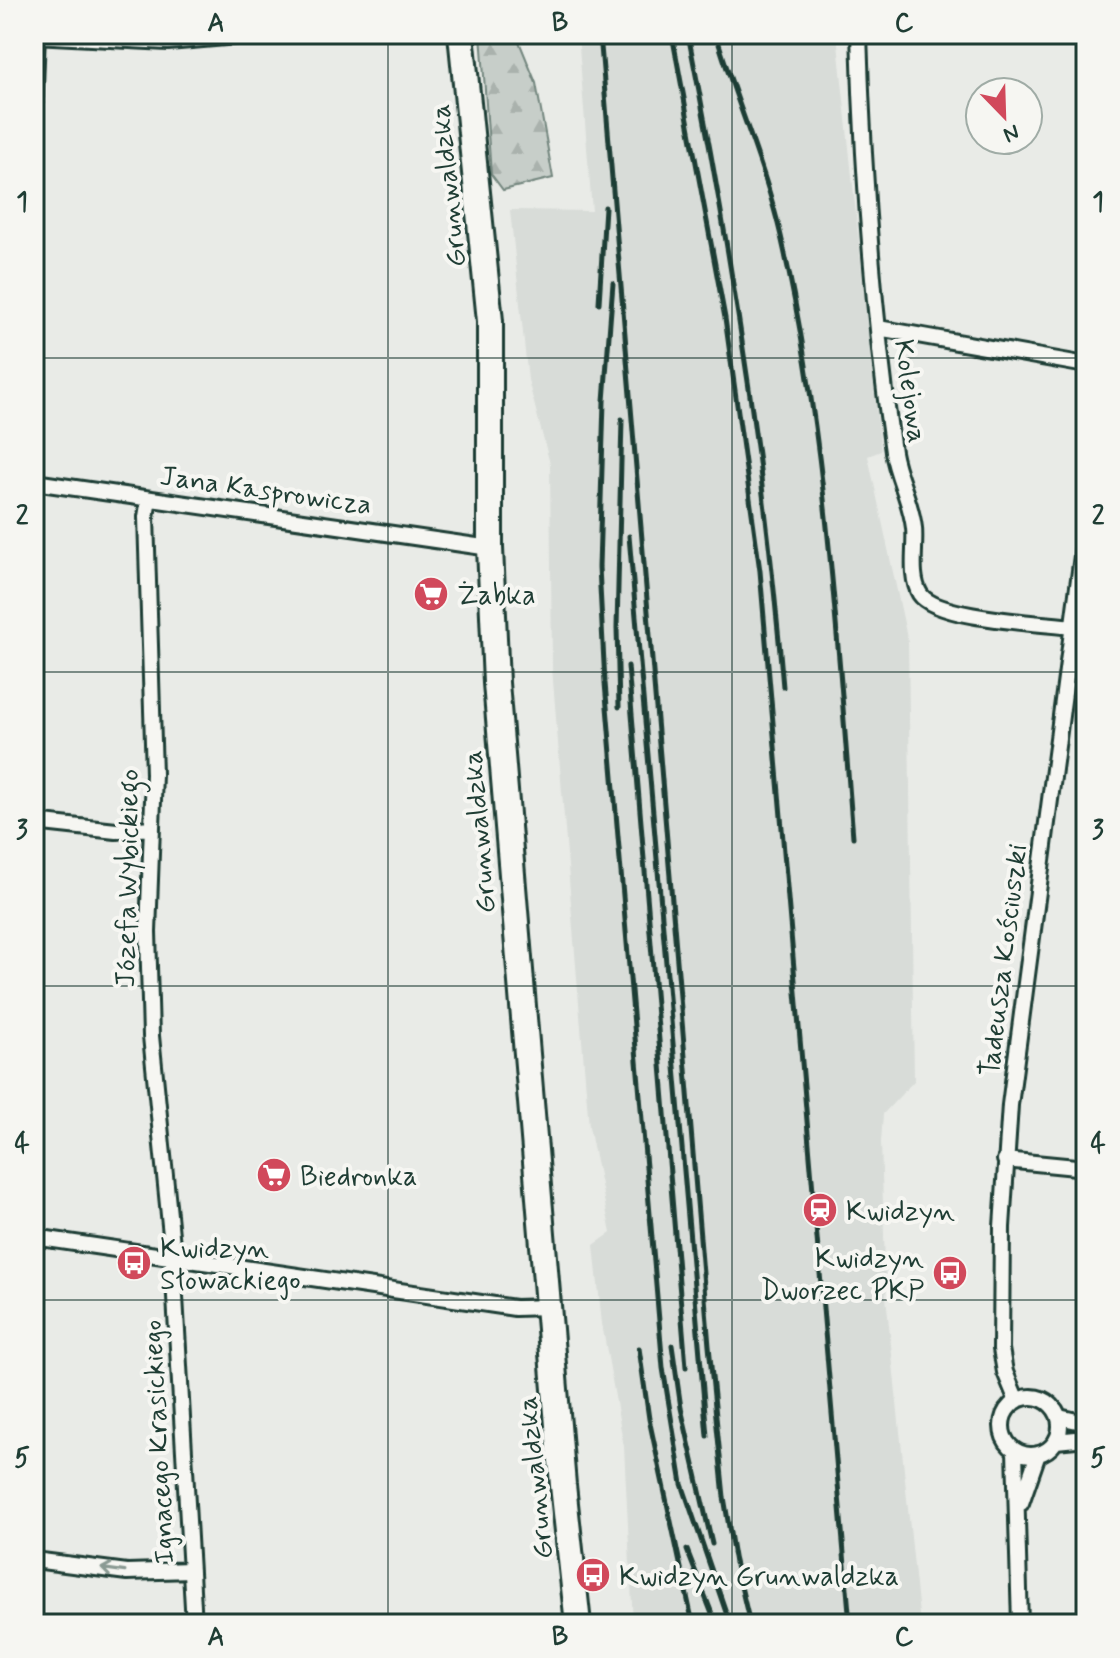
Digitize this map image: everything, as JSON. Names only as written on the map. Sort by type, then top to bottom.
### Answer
[{"type":"main road","name":"Grunwaldzka","points":[[461,34],[490,321],[490,548],[496,683],[578,1624]]},
{"type":"street","points":[[34,115],[36,35],[168,42],[261,34]]},
{"type":"street","name":"Kolejowa","points":[[859,34],[878,328],[894,457],[914,527],[914,568],[920,593],[934,605],[967,613],[1072,627]]},
{"type":"street","points":[[878,328],[1086,365]]},
{"type":"street","name":"Jana Kasprowicza","points":[[34,482],[490,548]]},
{"type":"street","name":"Józefa Wybickiego","points":[[149,499],[146,517],[154,774],[150,828],[151,1036],[173,1257]]},
{"type":"street","name":"Tadeusza Kościuszki","points":[[1017,1401],[1005,1372],[1001,1349],[1005,1160],[1086,525]]},
{"type":"street","points":[[34,822],[116,831],[150,828]]},
{"type":"street","points":[[1005,1160],[1086,1168]]},
{"type":"street","points":[[34,1237],[515,1308],[548,1307]]},
{"type":"street","name":"Ignacego Krasickiego","points":[[173,1257],[194,1624]]},
{"type":"street","points":[[1020,1624],[1015,1450],[1002,1431],[1003,1419],[1017,1401],[1041,1399],[1052,1406],[1059,1417],[1056,1441]]},
{"type":"street","points":[[1059,1417],[1086,1423]]},
{"type":"street","points":[[1019,1511],[1038,1454],[1056,1441],[1086,1438]]},
{"type":"street","points":[[1015,1450],[1038,1454]]},
{"type":"street","points":[[34,1560],[127,1572],[191,1570]]},
{"type":"shaded area","points":[[578,34],[837,34],[881,451],[868,456],[908,642],[914,1081],[883,1114],[881,1142],[886,1297],[920,1624],[633,1624],[624,1447],[602,1324],[594,1245],[611,1233],[589,1127],[552,668],[550,464],[528,380],[510,210],[592,211]]},
{"type":"green space","points":[[481,34],[516,34],[536,83],[553,178],[503,190],[491,174]]},
{"type":"railway","points":[[600,34],[709,1346],[724,1497],[735,1563]]},
{"type":"railway","points":[[672,34],[725,318],[760,571],[850,1624]]},
{"type":"railway","points":[[688,34],[745,359],[767,522],[783,687]]},
{"type":"railway","points":[[716,34],[759,159],[781,236],[809,384],[828,535],[853,837]]},
{"type":"railway","points":[[599,303],[605,207]]},
{"type":"railway","points":[[613,283],[604,401],[599,567],[605,683],[663,1368],[682,1484],[730,1624]]},
{"type":"railway","points":[[619,707],[617,628],[622,419]]},
{"type":"railway","points":[[629,536],[707,1436]]},
{"type":"railway","points":[[628,666],[686,1367]]},
{"type":"railway","points":[[672,1345],[681,1408],[712,1544]]},
{"type":"railway","points":[[639,1348],[649,1419],[693,1624]]},
{"type":"railway","points":[[687,1550],[716,1624]]},
{"type":"railway","points":[[733,1553],[750,1624]]},
{"type":"place","name":"Żabka","points":[[431,594]]},
{"type":"place","name":"Biedronka","points":[[274,1175]]},
{"type":"place","name":"Kwidzyn","points":[[820,1210]]},
{"type":"place","name":"Kwidzyn Słowackiego","points":[[134,1263]]},
{"type":"place","name":"Kwidzyn Dworzec PKP","points":[[950,1273]]},
{"type":"place","name":"Kwidzyn Grunwaldzka","points":[[593,1575]]}]
